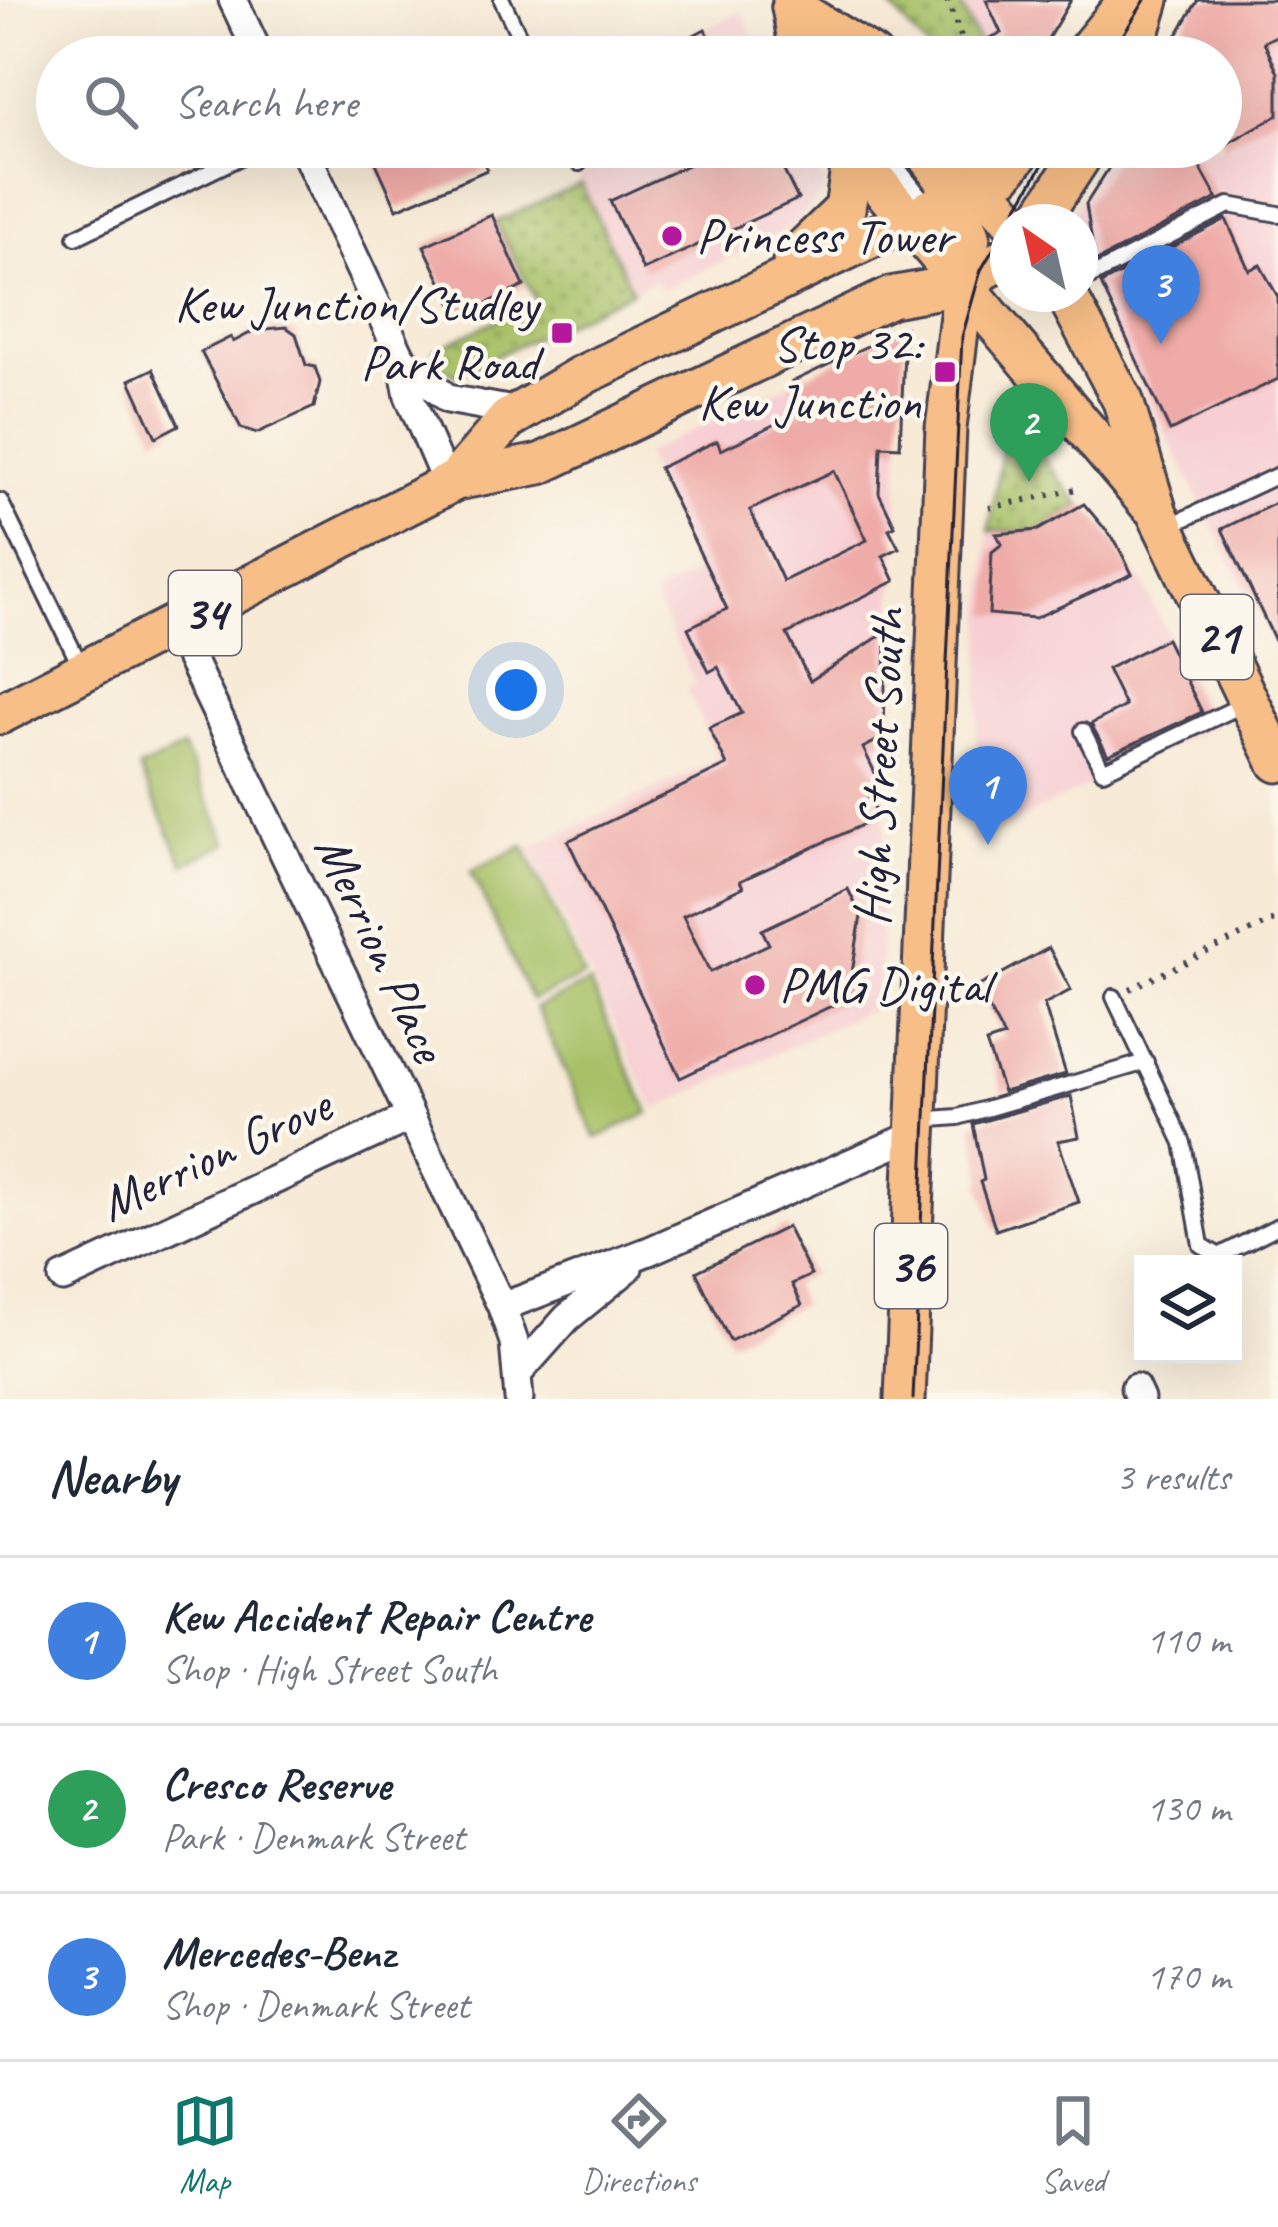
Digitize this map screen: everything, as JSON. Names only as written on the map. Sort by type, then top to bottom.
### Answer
[{"type":"main road","points":[[1099,36],[1129,0]]},
{"type":"main road","points":[[1138,36],[1149,0]]},
{"type":"main road","points":[[790,4],[797,36]]},
{"type":"main road","points":[[790,4],[823,36]]},
{"type":"main road","points":[[790,4],[840,36]]},
{"type":"main road","points":[[761,288],[841,216],[856,168]]},
{"type":"main road","name":"21","points":[[888,168],[943,204],[990,216]]},
{"type":"main road","points":[[929,168],[943,204],[968,225],[980,267]]},
{"type":"main road","name":"21","points":[[946,168],[943,204],[980,267],[1160,520]]},
{"type":"main road","name":"34","points":[[452,482],[519,412],[609,361],[943,204],[1008,168]]},
{"type":"main road","points":[[1050,204],[1073,168]]},
{"type":"main road","name":"34","points":[[0,714],[176,628],[452,482],[540,464],[892,297],[980,267]]},
{"type":"main road","name":"High Street South","points":[[905,1399],[946,428],[980,267]]},
{"type":"main road","name":"21","points":[[1076,312],[1124,401],[1160,520],[1278,762]]},
{"type":"street","points":[[232,0],[250,36]]},
{"type":"street","points":[[313,168],[402,358],[409,396],[452,482]]},
{"type":"street","points":[[402,358],[448,399],[519,412]]},
{"type":"street","name":"Merrion Place","points":[[176,628],[407,1118],[502,1307],[519,1385]]},
{"type":"street","name":"Merrion Grove","points":[[63,1278],[407,1118]]},
{"type":"street","points":[[502,1307],[649,1251],[917,1127]]},
{"type":"street","points":[[519,1385],[567,1318],[649,1251]]},
{"type":"lane","points":[[502,0],[519,36]]},
{"type":"lane","points":[[790,4],[809,36]]},
{"type":"lane","points":[[76,238],[218,168]]},
{"type":"lane","points":[[1098,273],[1229,205],[1278,214]]},
{"type":"lane","points":[[1160,520],[1278,475]]},
{"type":"lane","points":[[0,501],[84,674]]},
{"type":"lane","points":[[1084,731],[1102,771],[1249,702]]},
{"type":"lane","points":[[1114,997],[1183,1143],[1201,1245],[1219,1256],[1278,1226]]},
{"type":"lane","points":[[917,1127],[1146,1062]]},
{"type":"path","points":[[947,0],[961,36]]},
{"type":"path","points":[[988,508],[1082,488]]},
{"type":"path","points":[[1114,997],[1278,918]]},
{"type":"shaded area","points":[[958,0],[1071,0],[1050,36],[975,36]]},
{"type":"shaded area","points":[[1278,0],[1278,654],[1098,301],[1098,204],[1077,204],[1099,168],[1242,168],[1242,36]]},
{"type":"shaded area","points":[[742,11],[754,36],[691,36]]},
{"type":"shaded area","points":[[573,168],[817,168],[827,188],[793,227],[662,290],[657,279],[632,291]]},
{"type":"shaded area","points":[[898,332],[904,338],[878,1005],[655,1110],[529,848],[719,759],[686,689],[695,684],[653,595],[697,573],[644,454]]},
{"type":"shaded area","points":[[1080,505],[1144,585],[1212,726],[970,843],[989,531],[1038,530]]},
{"type":"green space","points":[[885,0],[958,0],[975,36],[916,36]]},
{"type":"green space","points":[[581,184],[632,291],[456,375],[443,368],[434,350],[536,301],[496,222]]},
{"type":"green space","points":[[1016,422],[1080,505],[1038,530],[989,531],[1006,424]]},
{"type":"green space","points":[[183,748],[228,843],[184,864],[139,769]]},
{"type":"green space","points":[[524,846],[584,976],[531,1000],[471,871]]},
{"type":"green space","points":[[589,983],[649,1113],[596,1138],[536,1008]]},
{"type":"building","points":[[986,0],[1071,0],[1050,36],[994,36],[1001,33]]},
{"type":"building","points":[[1198,0],[1278,0],[1278,35],[1264,42],[1278,73],[1278,115],[1242,135],[1242,36],[1177,36]]},
{"type":"building","points":[[378,168],[486,168],[487,170],[397,209]]},
{"type":"building","name":"Princess Tower","points":[[682,168],[782,168],[798,199],[643,270],[610,201]]},
{"type":"building","points":[[1109,168],[1201,168],[1217,198],[1098,260],[1098,204],[1086,204]]},
{"type":"building","points":[[492,215],[524,286],[458,317],[424,246]]},
{"type":"building","points":[[1226,219],[1249,270],[1260,265],[1278,297],[1278,379],[1170,431],[1101,284]]},
{"type":"building","points":[[286,327],[296,334],[306,365],[315,367],[320,382],[314,407],[257,433],[241,428],[201,352],[231,337],[233,342],[256,330]]},
{"type":"building","points":[[905,328],[900,447],[881,446],[879,493],[895,526],[889,529],[899,548],[883,556],[895,581],[787,634],[810,681],[886,632],[884,737],[863,748],[881,785],[866,791],[879,817],[740,881],[743,887],[683,916],[710,972],[769,944],[762,930],[848,889],[861,916],[848,998],[680,1078],[568,841],[727,765],[709,728],[742,713],[718,667],[709,672],[688,628],[727,609],[659,468],[717,441],[721,450],[805,410],[792,382]],"holes":[[[834,471],[867,540],[783,581],[750,510]]]},
{"type":"building","points":[[153,369],[179,425],[156,437],[130,380]]},
{"type":"building","points":[[1278,502],[1278,647],[1222,529]]},
{"type":"building","points":[[1084,504],[1116,542],[1132,574],[1035,618],[989,614],[992,552],[1002,544],[996,534],[1038,530]]},
{"type":"building","points":[[1166,639],[1202,712],[1108,755],[1091,724],[1125,706],[1107,669]]},
{"type":"building","points":[[1049,948],[1071,990],[1044,1004],[1066,1074],[1003,1092],[986,1043],[1004,1037],[977,987]]},
{"type":"building","points":[[1071,1096],[1079,1137],[1058,1141],[1079,1202],[996,1230],[980,1182],[984,1180],[973,1124]]},
{"type":"building","points":[[787,1227],[811,1275],[792,1284],[802,1305],[730,1341],[696,1272]]},
{"type":"tram line","points":[[1122,36],[1145,0]]},
{"type":"tram line","points":[[913,1399],[962,337],[981,270],[1041,168]]},
{"type":"place","name":"Princess Tower","points":[[672,236]]},
{"type":"place","name":"Kew Junction/Studley Park Road","points":[[562,333]]},
{"type":"place","name":"Mercedes-Benz","points":[[1161,344]]},
{"type":"place","name":"Stop 32: Kew Junction","points":[[945,372]]},
{"type":"place","name":"Cresco Reserve","points":[[1029,482]]},
{"type":"place","name":"Kew Accident Repair Centre","points":[[988,845]]},
{"type":"place","name":"PMG Digital","points":[[755,985]]}]
